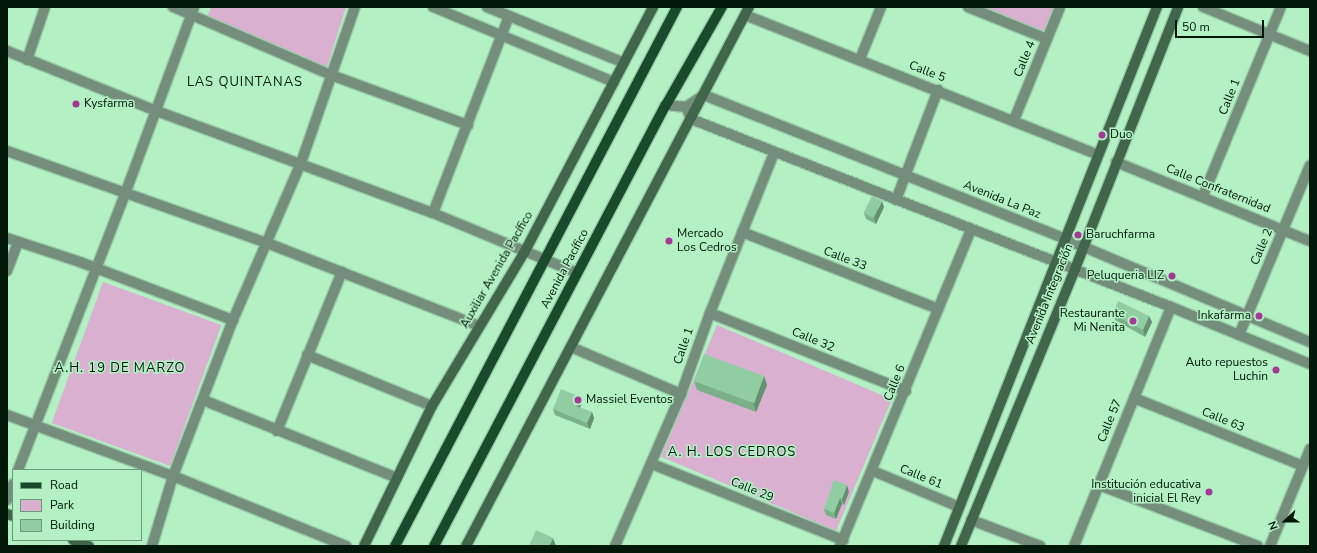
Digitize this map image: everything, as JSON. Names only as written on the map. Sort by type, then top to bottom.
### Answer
[{"type":"main road","name":"Auxiliar Avenida Pacífico","points":[[364,546],[432,406],[524,253],[653,7]]},
{"type":"main road","name":"Avenida Pacífico","points":[[395,546],[677,7]]},
{"type":"main road","name":"Avenida Pacífico","points":[[434,546],[666,105],[722,7]]},
{"type":"main road","points":[[944,546],[1157,7]]},
{"type":"main road","name":"Avenida Integración","points":[[961,546],[1075,269],[1178,7]]},
{"type":"main road","points":[[466,546],[747,11]]},
{"type":"main road","points":[[76,541],[88,546]]},
{"type":"street","points":[[27,60],[46,7]]},
{"type":"street","points":[[173,7],[193,10],[332,75],[468,125]]},
{"type":"street","points":[[152,546],[173,476],[233,320],[268,243],[301,163],[355,7]]},
{"type":"street","points":[[433,7],[502,34],[614,82]]},
{"type":"street","points":[[487,7],[624,63]]},
{"type":"street","points":[[860,59],[881,7]]},
{"type":"street","points":[[968,7],[1047,39]]},
{"type":"street","name":"Calle 4","points":[[1014,120],[1060,7]]},
{"type":"street","points":[[1203,7],[1310,51]]},
{"type":"street","name":"Calle 1","points":[[1203,196],[1281,7]]},
{"type":"street","points":[[18,469],[125,194],[154,110],[193,10]]},
{"type":"street","name":"Calle 5","points":[[747,11],[860,59],[1098,155]]},
{"type":"street","points":[[433,213],[509,16]]},
{"type":"street","points":[[7,51],[154,110],[433,213],[524,253],[577,273]]},
{"type":"street","points":[[896,200],[904,175],[938,90]]},
{"type":"street","points":[[666,105],[686,107],[704,95]]},
{"type":"street","name":"Avenida La Paz","points":[[704,95],[1065,239],[1310,342]]},
{"type":"street","points":[[686,107],[691,119],[774,153],[1091,275],[1310,364]]},
{"type":"street","points":[[7,151],[125,194],[268,243],[479,326]]},
{"type":"street","name":"Calle 1","points":[[615,546],[682,394],[710,313],[774,153]]},
{"type":"street","name":"Calle Confraternidad","points":[[1116,162],[1203,196],[1310,241]]},
{"type":"street","name":"Calle 2","points":[[1239,335],[1310,165]]},
{"type":"street","name":"Calle 6","points":[[842,543],[906,391],[971,229]]},
{"type":"street","name":"Calle 33","points":[[742,232],[938,309]]},
{"type":"street","points":[[7,238],[233,320]]},
{"type":"street","points":[[7,271],[18,242]]},
{"type":"street","points":[[277,431],[342,272]]},
{"type":"street","name":"Calle 57","points":[[1074,546],[1171,307]]},
{"type":"street","name":"Calle 32","points":[[710,313],[906,391]]},
{"type":"street","points":[[571,346],[682,394]]},
{"type":"street","points":[[307,355],[432,406]]},
{"type":"street","name":"Calle 63","points":[[1134,398],[1303,466]]},
{"type":"street","points":[[203,400],[397,478]]},
{"type":"street","points":[[7,415],[173,476],[346,546]]},
{"type":"street","points":[[1270,546],[1310,449]]},
{"type":"street","name":"Calle 29","points":[[652,464],[842,543]]},
{"type":"street","name":"Calle 61","points":[[873,471],[960,507]]},
{"type":"street","points":[[1099,485],[1258,546]]},
{"type":"street","points":[[7,500],[12,487]]},
{"type":"street","points":[[971,520],[1040,546]]},
{"type":"green space","points":[[211,7],[346,7],[327,67],[206,20]]},
{"type":"green space","points":[[982,7],[1054,7],[1044,32]]},
{"type":"green space","points":[[103,282],[221,325],[170,466],[52,423]]},
{"type":"green space","points":[[717,325],[892,399],[836,531],[661,457]]},
{"type":"building","points":[[872,196],[882,201],[873,218],[863,213]]},
{"type":"building","points":[[1118,301],[1149,316],[1143,330],[1113,314]]},
{"type":"building","points":[[704,354],[764,376],[754,403],[694,381]]},
{"type":"building","points":[[561,389],[580,397],[576,406],[592,412],[587,423],[553,409]]},
{"type":"building","points":[[834,480],[847,485],[842,499],[840,498],[834,513],[824,509]]},
{"type":"building","points":[[536,530],[553,538],[549,546],[529,546]]},
{"type":"place","name":"Kysfarma","points":[[76,104]]},
{"type":"place","name":"Duo","points":[[1102,135]]},
{"type":"place","name":"Baruchfarma","points":[[1078,235]]},
{"type":"place","name":"Mercado Los Cedros","points":[[669,241]]},
{"type":"place","name":"Peluqueria LIZ","points":[[1172,276]]},
{"type":"place","name":"Inkafarma","points":[[1259,316]]},
{"type":"place","name":"Restaurante Mi Nenita","points":[[1133,321]]},
{"type":"place","name":"Auto repuestos Luchin","points":[[1276,370]]},
{"type":"place","name":"Massiel Eventos","points":[[578,400]]},
{"type":"place","name":"Institución educativa inicial El Rey","points":[[1209,492]]},
{"type":"district","name":"LAS QUINTANAS","points":[[245,82]]},
{"type":"district","name":"A.H. 19 DE MARZO","points":[[120,368]]},
{"type":"district","name":"A. H. LOS CEDROS","points":[[732,452]]}]
